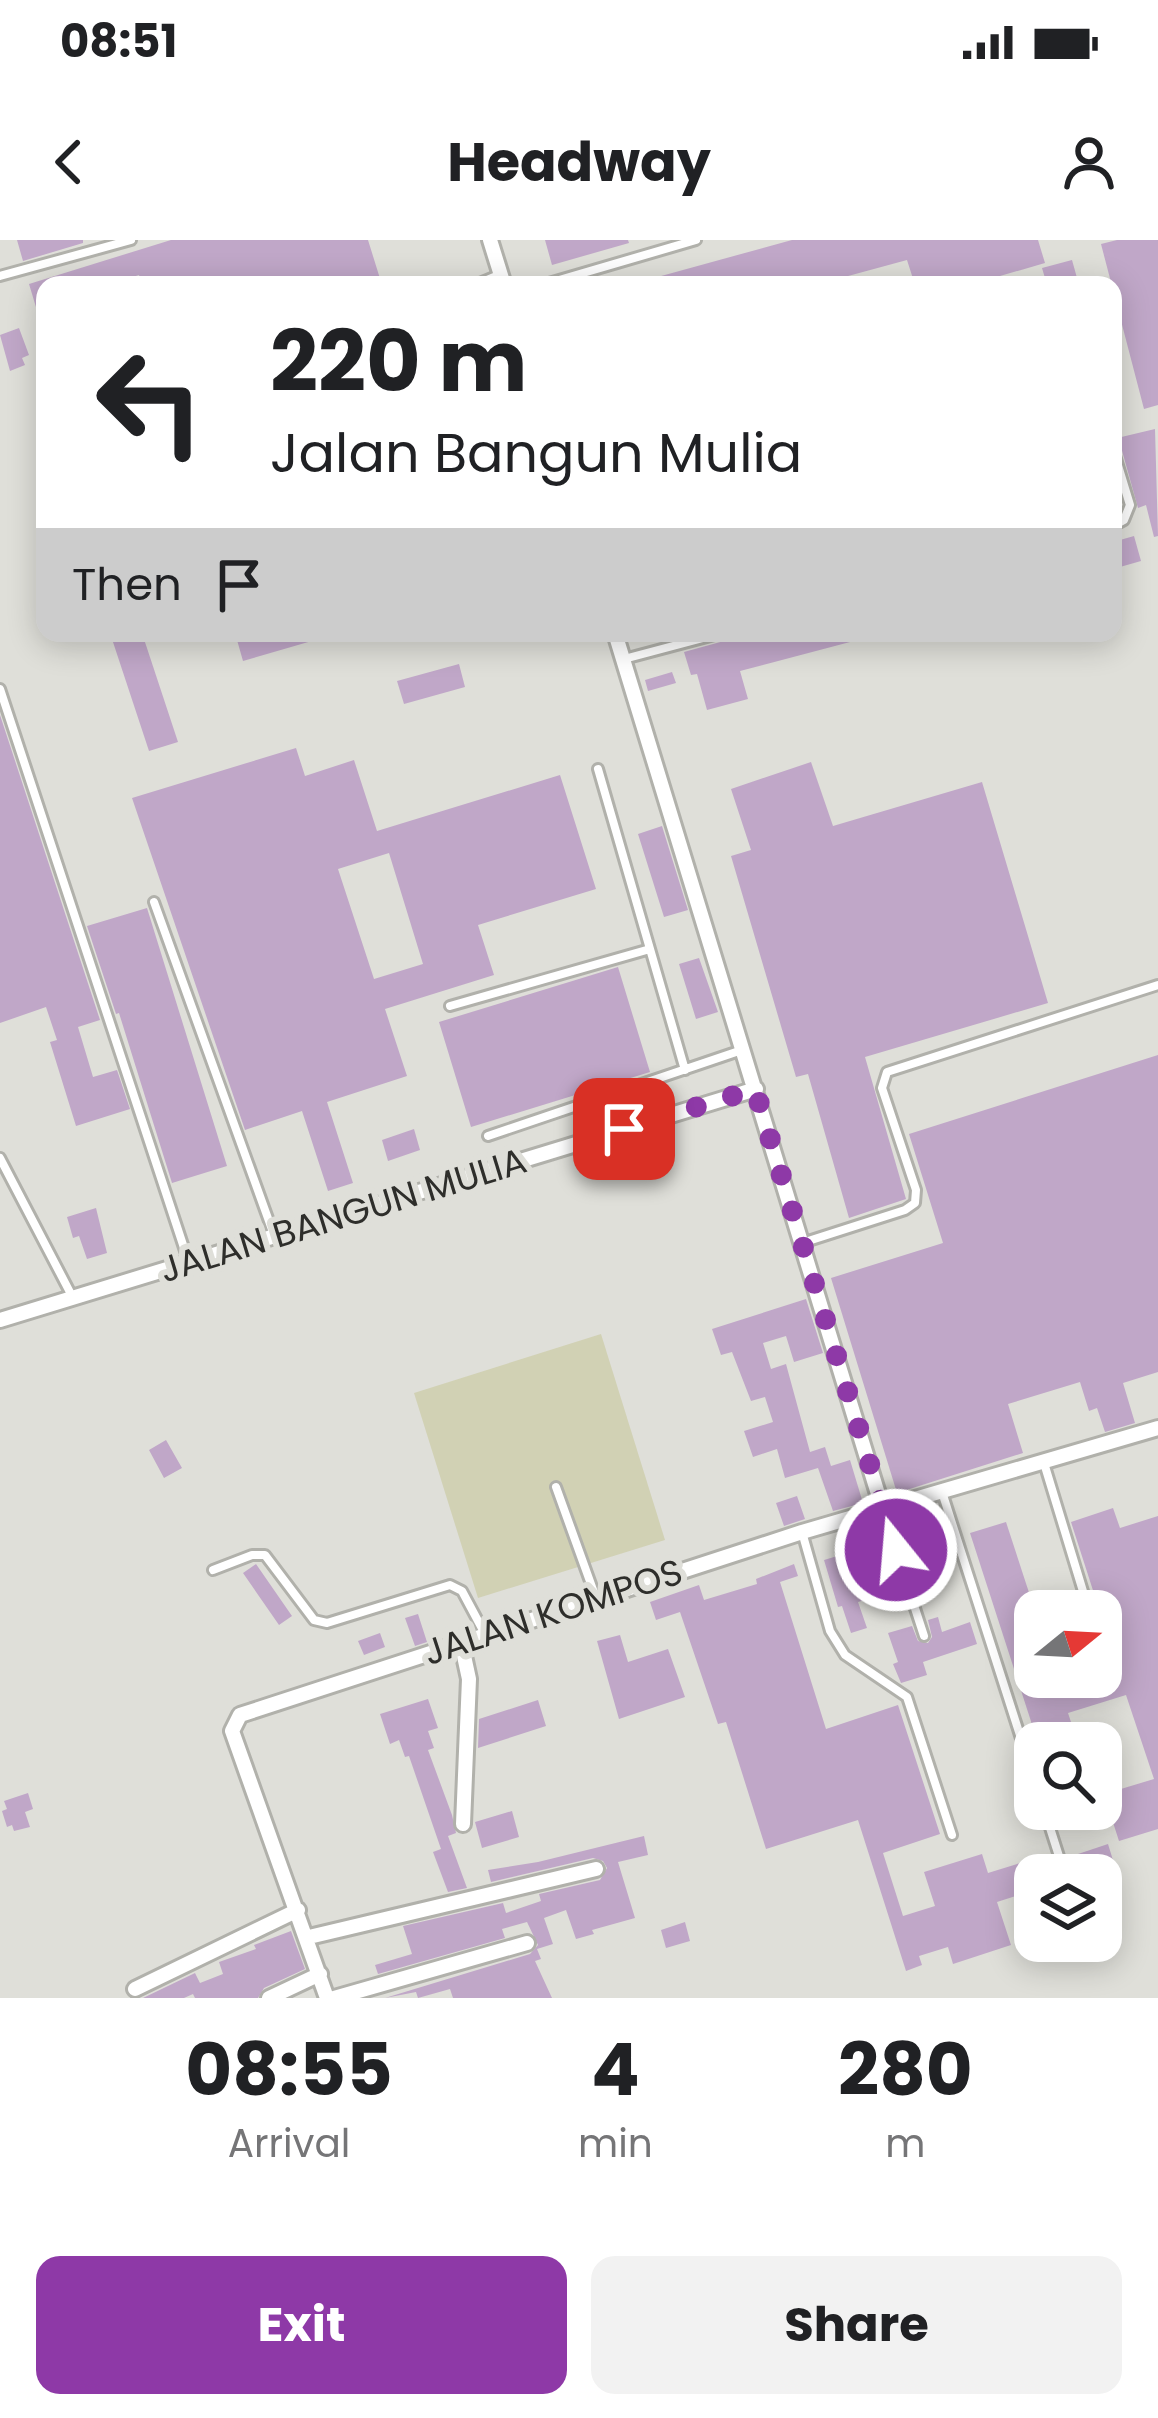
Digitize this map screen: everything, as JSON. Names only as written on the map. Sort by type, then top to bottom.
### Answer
[{"type":"street","points":[[490,240],[501,276]]},
{"type":"street","points":[[618,642],[883,1508]]},
{"type":"street","name":"JALAN BANGUN MULIA","points":[[0,1320],[755,1089]]},
{"type":"street","name":"JALAN KOMPOS","points":[[331,1998],[232,1731],[235,1719],[802,1532],[1158,1428]]},
{"type":"street","points":[[461,1642],[470,1679],[463,1824]]},
{"type":"street","points":[[309,1937],[596,1869]]},
{"type":"street","points":[[135,1989],[298,1910]]},
{"type":"street","points":[[331,1998],[526,1943]]},
{"type":"street","points":[[269,1998],[320,1974]]},
{"type":"lane","points":[[0,276],[131,240]]},
{"type":"lane","points":[[573,276],[696,240]]},
{"type":"lane","points":[[1122,479],[1130,505],[1122,521]]},
{"type":"lane","points":[[623,660],[689,642]]},
{"type":"lane","points":[[0,689],[189,1263]]},
{"type":"lane","points":[[598,769],[685,1070]]},
{"type":"lane","points":[[154,902],[274,1236]]},
{"type":"lane","points":[[450,1006],[650,949]]},
{"type":"lane","points":[[802,1243],[916,1203],[916,1190],[881,1088],[887,1072],[1158,985]]},
{"type":"lane","points":[[488,1136],[744,1050]]},
{"type":"lane","points":[[0,1158],[73,1298]]},
{"type":"lane","points":[[1043,1461],[1083,1590]]},
{"type":"lane","points":[[556,1487],[596,1598]]},
{"type":"lane","points":[[942,1490],[1016,1722]]},
{"type":"lane","points":[[883,1508],[924,1636]]},
{"type":"lane","points":[[802,1532],[837,1646],[907,1697],[952,1835]]},
{"type":"lane","points":[[213,1570],[252,1555],[265,1555],[314,1620],[327,1623],[450,1585],[462,1591],[485,1634]]},
{"type":"green space","points":[[601,1334],[665,1540],[478,1598],[414,1393]]},
{"type":"building","points":[[17,240],[83,240],[83,243],[23,261]]},
{"type":"building","points":[[171,240],[368,240],[379,276],[139,275],[55,276]]},
{"type":"building","points":[[545,240],[628,240],[629,243],[552,265]]},
{"type":"building","points":[[792,240],[1038,240],[1045,263],[1000,276],[912,276],[907,260],[848,276],[661,276]]},
{"type":"building","points":[[1158,240],[1158,405],[1144,409],[1122,325],[1122,276],[1109,276],[1101,244]]},
{"type":"building","points":[[1072,260],[1076,276],[1044,276],[1042,268]]},
{"type":"building","points":[[19,328],[29,355],[22,358],[25,365],[10,371],[0,335]]},
{"type":"building","points":[[1155,429],[1158,536],[1154,537],[1146,505],[1138,508],[1122,437]]},
{"type":"building","points":[[1134,536],[1141,561],[1122,566],[1122,539]]},
{"type":"building","points":[[113,642],[145,642],[178,742],[149,751]]},
{"type":"building","points":[[238,642],[308,642],[243,661]]},
{"type":"building","points":[[720,642],[850,642],[740,671],[748,699],[707,710],[697,674],[691,675],[684,652]]},
{"type":"building","points":[[459,664],[465,687],[404,704],[397,681]]},
{"type":"building","points":[[672,672],[676,683],[648,691],[645,680]]},
{"type":"building","points":[[0,715],[100,1020],[78,1027],[93,1077],[117,1070],[130,1109],[76,1126],[50,1042],[57,1040],[46,1007],[0,1023]]},
{"type":"building","points":[[296,748],[305,776],[354,760],[377,831],[560,775],[596,889],[478,925],[494,975],[385,1009],[407,1076],[327,1102],[353,1183],[328,1191],[302,1111],[245,1130],[132,798]],"holes":[[[389,853],[423,964],[374,979],[338,869]]]},
{"type":"building","points":[[811,762],[833,826],[982,782],[1048,1003],[865,1057],[906,1199],[849,1218],[808,1074],[796,1077],[731,856],[751,850],[731,789]]},
{"type":"building","points":[[662,826],[688,910],[664,917],[638,834]]},
{"type":"building","points":[[147,908],[227,1166],[172,1183],[87,926]]},
{"type":"building","points":[[699,958],[718,1012],[696,1019],[679,964]]},
{"type":"building","points":[[618,967],[650,1072],[471,1127],[439,1022]]},
{"type":"building","points":[[1158,1055],[1158,1372],[1123,1383],[1135,1423],[1105,1432],[1097,1408],[1089,1411],[1080,1382],[1008,1404],[1023,1453],[897,1493],[831,1278],[943,1243],[909,1134]]},
{"type":"building","points":[[414,1129],[420,1150],[388,1161],[382,1140]]},
{"type":"building","points":[[96,1208],[107,1253],[87,1259],[79,1236],[73,1238],[67,1217]]},
{"type":"building","points":[[806,1299],[823,1353],[794,1362],[786,1336],[763,1343],[771,1369],[786,1364],[810,1452],[825,1447],[831,1466],[850,1460],[863,1503],[833,1511],[818,1468],[785,1478],[777,1449],[753,1457],[744,1431],[773,1422],[765,1397],[751,1401],[732,1352],[721,1355],[712,1329]]},
{"type":"building","points":[[166,1440],[182,1468],[164,1478],[149,1450]]},
{"type":"building","points":[[797,1496],[805,1519],[784,1526],[776,1503]]},
{"type":"building","points":[[1113,1508],[1120,1528],[1158,1516],[1158,1829],[1119,1841],[1115,1830],[1122,1830],[1122,1789],[1154,1779],[1126,1695],[1122,1696],[1122,1590],[1093,1590],[1071,1522]]},
{"type":"building","points":[[1006,1522],[1028,1590],[1014,1590],[1014,1669],[970,1533]]},
{"type":"building","points":[[872,1537],[875,1549],[886,1546],[900,1589],[858,1602],[867,1628],[851,1633],[824,1560],[854,1551],[852,1543]]},
{"type":"building","points":[[943,1540],[951,1565],[914,1577],[905,1552]]},
{"type":"building","points":[[256,1564],[292,1616],[279,1625],[243,1573]]},
{"type":"building","points":[[794,1564],[798,1576],[780,1582],[826,1729],[898,1705],[940,1834],[883,1853],[903,1916],[935,1906],[924,1872],[982,1854],[988,1873],[1014,1865],[1014,1897],[997,1902],[1011,1945],[953,1964],[948,1947],[919,1956],[922,1965],[906,1971],[858,1820],[766,1849],[726,1722],[718,1724],[680,1612],[656,1620],[650,1602],[699,1585],[704,1600],[757,1584],[756,1579]]},
{"type":"building","points":[[418,1614],[427,1642],[415,1646],[405,1618]]},
{"type":"building","points":[[938,1617],[942,1632],[970,1622],[977,1644],[923,1662],[927,1675],[901,1683],[888,1633],[912,1626],[918,1641],[928,1643],[932,1637],[928,1620]]},
{"type":"building","points":[[380,1633],[385,1647],[364,1655],[358,1641]]},
{"type":"building","points":[[620,1635],[628,1662],[668,1649],[685,1697],[619,1719],[597,1641]]},
{"type":"building","points":[[1023,1698],[1116,1698],[1068,1713],[1071,1722],[1031,1722]]},
{"type":"building","points":[[428,1699],[438,1728],[428,1731],[434,1748],[428,1750],[452,1815],[456,1833],[448,1836],[467,1888],[448,1892],[433,1852],[441,1849],[409,1756],[405,1757],[399,1740],[390,1744],[380,1714]]},
{"type":"building","points":[[538,1700],[546,1726],[478,1748],[479,1719]]},
{"type":"building","points":[[28,1793],[33,1809],[25,1812],[30,1827],[14,1831],[12,1825],[7,1827],[4,1801]]},
{"type":"building","points":[[512,1811],[519,1837],[482,1848],[475,1822]]},
{"type":"building","points":[[644,1836],[648,1855],[618,1862],[635,1918],[576,1939],[566,1910],[544,1918],[553,1944],[537,1949],[541,1959],[535,1961],[552,1998],[453,1998],[450,1989],[418,1998],[416,1992],[385,1998],[530,1954],[538,1945],[527,1922],[502,1929],[505,1938],[378,1974],[375,1965],[412,1954],[403,1926],[503,1903],[506,1913],[541,1901],[539,1894],[600,1880],[607,1868],[593,1858],[491,1882],[488,1870]]},
{"type":"building","points":[[1108,1844],[1111,1854],[1078,1854]]},
{"type":"building","points":[[685,1922],[690,1941],[666,1948],[661,1930]]},
{"type":"building","points":[[291,1931],[305,1969],[264,1988],[258,1998],[195,1998],[193,1994],[143,1998],[195,1973],[200,1983],[223,1974],[219,1962]]},
{"type":"route","points":[[624,1129],[755,1089],[896,1550]]}]
